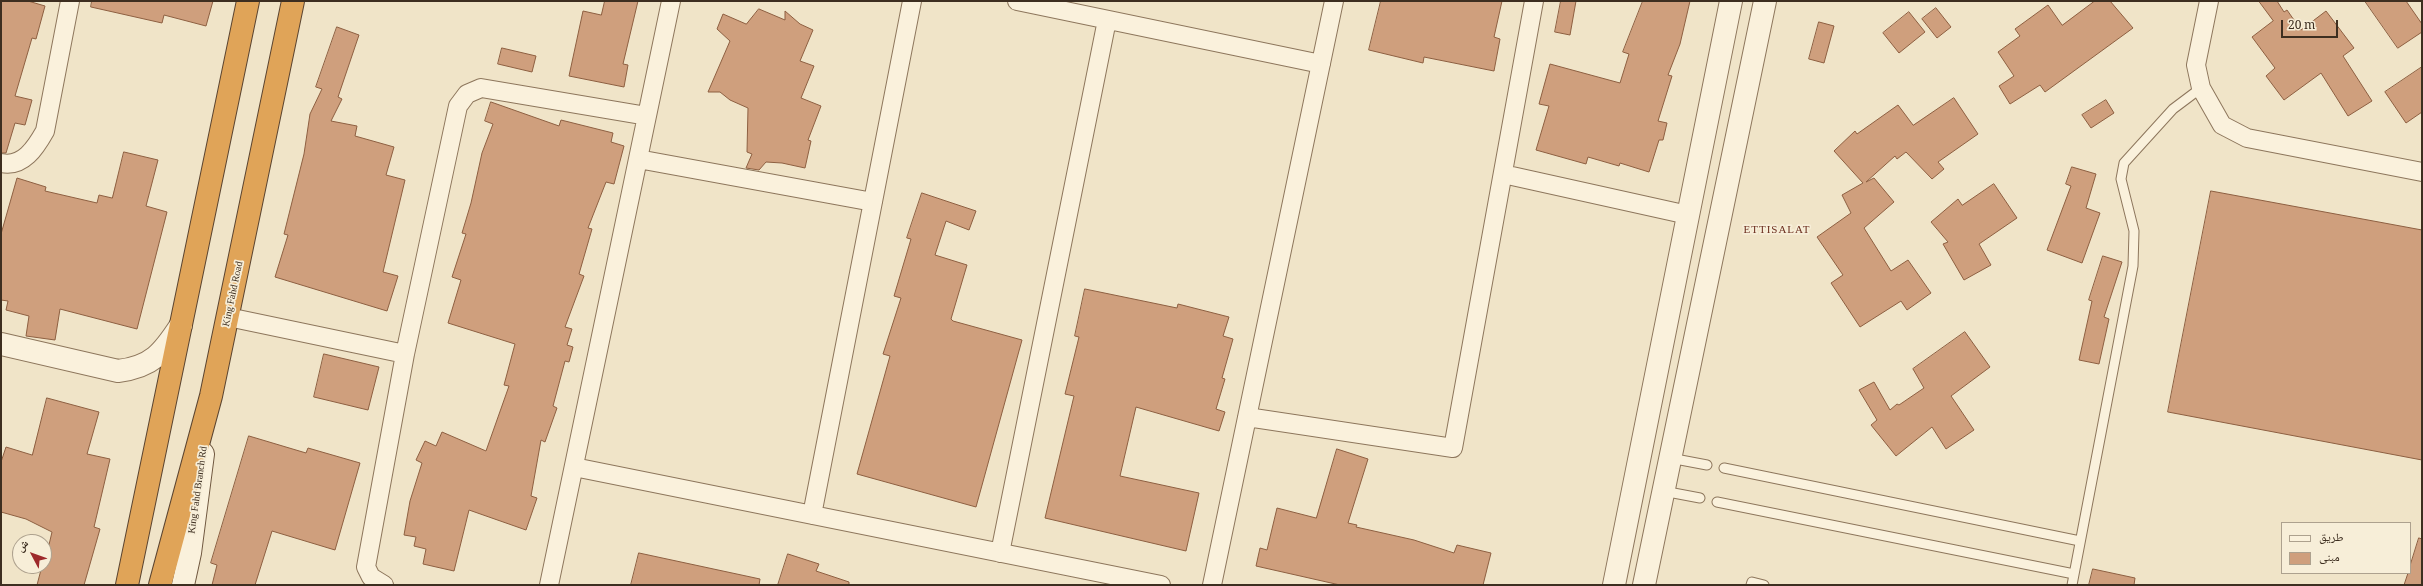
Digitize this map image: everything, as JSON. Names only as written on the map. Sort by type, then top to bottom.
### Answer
[{"type":"highway","points":[[128,585],[248,1]]},
{"type":"highway","name":"King Fahd Road","points":[[160,585],[210,396],[228,318],[293,1]]},
{"type":"street","points":[[1,163],[21,161],[34,150],[45,131],[70,1]]},
{"type":"street","points":[[550,585],[671,1]]},
{"type":"street","points":[[812,515],[912,1]]},
{"type":"street","points":[[1017,1],[1321,64]]},
{"type":"street","points":[[1212,585],[1334,1]]},
{"type":"street","points":[[1247,417],[1453,448],[1534,1]]},
{"type":"street","points":[[1614,585],[1732,1]]},
{"type":"street","points":[[1644,585],[1765,1]]},
{"type":"street","points":[[2209,1],[2196,65],[2201,88],[2222,125],[2247,138],[2419,168]]},
{"type":"street","points":[[1000,553],[1107,20]]},
{"type":"street","points":[[384,585],[371,577],[366,568],[405,354],[458,106],[467,94],[480,88],[647,116]]},
{"type":"street","points":[[638,159],[873,202]]},
{"type":"street","points":[[1503,174],[1688,215]]},
{"type":"street","points":[[228,318],[405,354]]},
{"type":"street","points":[[1,344],[118,371],[136,369],[153,360],[166,347],[181,325]]},
{"type":"street","name":"King Fahd Branch Rd","points":[[183,585],[190,553],[210,396]]},
{"type":"street","points":[[574,467],[1161,585]]},
{"type":"lane","points":[[2072,585],[2133,266],[2134,231],[2122,179],[2124,163],[2173,109],[2201,88]]},
{"type":"lane","points":[[1670,458],[1707,465]]},
{"type":"lane","points":[[1724,468],[2080,541]]},
{"type":"lane","points":[[1663,491],[1700,498]]},
{"type":"lane","points":[[1717,502],[2074,574]]},
{"type":"lane","points":[[1751,585],[1752,582],[1764,585]]},
{"type":"building","points":[[1,1],[28,1],[45,6],[36,39],[32,38],[15,96],[32,100],[25,125],[15,123],[6,153],[1,153]]},
{"type":"building","points":[[92,1],[213,1],[206,26],[164,15],[162,23],[91,7]]},
{"type":"building","points":[[605,1],[638,1],[623,64],[628,65],[624,87],[569,76],[583,11],[601,15]]},
{"type":"building","points":[[1381,1],[1502,1],[1494,37],[1500,39],[1494,71],[1424,57],[1423,63],[1369,50]]},
{"type":"building","points":[[1561,1],[1576,1],[1570,35],[1555,32]]},
{"type":"building","points":[[1643,1],[1690,1],[1680,44],[1668,75],[1672,76],[1658,121],[1667,123],[1663,140],[1659,140],[1649,172],[1620,163],[1619,166],[1588,157],[1586,164],[1536,150],[1549,106],[1539,104],[1550,64],[1620,83],[1629,54],[1623,52]]},
{"type":"building","points":[[2095,1],[2110,1],[2133,28],[2045,92],[2040,85],[2010,104],[1999,86],[2014,76],[1998,52],[2020,36],[2015,29],[2048,5],[2062,25]]},
{"type":"building","points":[[2259,1],[2277,1],[2284,12],[2287,10],[2301,30],[2326,11],[2354,48],[2343,56],[2372,101],[2348,116],[2321,73],[2284,100],[2266,76],[2275,68],[2252,37],[2273,21]]},
{"type":"building","points":[[2365,1],[2406,1],[2422,24],[2422,32],[2398,48]]},
{"type":"building","points":[[1936,8],[1951,27],[1937,38],[1922,19]]},
{"type":"building","points":[[759,9],[785,20],[785,11],[800,24],[813,30],[800,61],[814,66],[801,98],[821,106],[808,140],[811,141],[805,168],[782,163],[766,162],[759,170],[746,168],[752,154],[747,152],[748,108],[730,100],[720,92],[708,92],[730,41],[717,29],[723,14],[746,24]]},
{"type":"building","points":[[1909,12],[1925,32],[1899,53],[1883,33]]},
{"type":"building","points":[[1819,22],[1834,26],[1824,63],[1809,59]]},
{"type":"building","points":[[337,27],[359,35],[338,97],[342,99],[331,121],[357,126],[355,136],[394,147],[386,175],[405,180],[383,272],[398,276],[387,311],[275,277],[288,235],[284,234],[304,154],[310,114],[322,89],[316,87]]},
{"type":"building","points":[[502,48],[536,56],[532,72],[498,64]]},
{"type":"building","points":[[2422,67],[2422,112],[2406,123],[2385,92]]},
{"type":"building","points":[[1954,98],[1978,134],[1938,162],[1944,169],[1932,179],[1906,152],[1897,159],[1895,156],[1866,182],[1874,178],[1894,202],[1864,228],[1891,271],[1908,260],[1931,293],[1907,310],[1901,301],[1860,327],[1831,283],[1843,275],[1817,237],[1851,213],[1842,195],[1863,183],[1834,151],[1855,131],[1857,134],[1898,105],[1913,125]]},
{"type":"building","points":[[2106,100],[2114,113],[2091,128],[2082,115]]},
{"type":"building","points":[[491,102],[559,126],[561,120],[613,133],[611,142],[624,146],[614,184],[606,182],[588,228],[592,229],[579,274],[584,276],[565,327],[572,329],[567,345],[573,347],[569,362],[565,361],[553,406],[557,408],[545,442],[541,440],[531,496],[537,498],[526,530],[469,510],[454,571],[423,564],[426,549],[414,546],[416,537],[404,535],[410,501],[422,463],[416,460],[425,441],[436,446],[442,432],[486,451],[509,386],[504,385],[515,344],[448,323],[461,280],[452,277],[466,234],[462,233],[471,203],[482,153],[493,124],[485,121]]},
{"type":"building","points":[[124,152],[158,160],[146,206],[167,212],[137,329],[60,309],[55,340],[26,336],[29,316],[6,310],[8,301],[1,300],[1,234],[17,178],[46,187],[45,191],[97,203],[99,195],[112,198]]},
{"type":"building","points":[[2072,167],[2096,174],[2086,208],[2100,213],[2082,263],[2047,250],[2071,186],[2066,184]]},
{"type":"building","points":[[1994,184],[2017,218],[1979,244],[1991,265],[1964,280],[1943,244],[1948,242],[1931,222],[1958,199],[1962,205]]},
{"type":"building","points":[[2211,191],[2422,230],[2422,460],[2168,412]]},
{"type":"building","points":[[922,193],[976,211],[969,230],[946,221],[935,255],[967,265],[951,319],[953,321],[1022,340],[976,507],[857,474],[890,356],[883,354],[901,298],[894,296],[911,239],[907,238]]},
{"type":"building","points":[[2103,256],[2122,262],[2104,317],[2109,319],[2099,364],[2079,360],[2092,301],[2089,300]]},
{"type":"building","points":[[1085,289],[1177,308],[1178,304],[1229,317],[1223,336],[1233,339],[1222,378],[1225,379],[1216,409],[1225,412],[1219,431],[1136,407],[1120,476],[1199,493],[1186,551],[1045,518],[1074,396],[1065,394],[1079,337],[1075,336]]},
{"type":"building","points":[[1965,332],[1990,367],[1951,396],[1974,430],[1946,449],[1932,427],[1896,456],[1871,425],[1877,420],[1859,390],[1874,382],[1890,410],[1897,404],[1899,405],[1924,388],[1913,369]]},
{"type":"building","points":[[324,354],[379,367],[368,410],[314,397]]},
{"type":"building","points":[[47,398],[99,412],[87,454],[110,459],[94,527],[100,529],[84,585],[37,585],[40,574],[52,574],[52,532],[26,519],[1,512],[1,462],[6,447],[32,455]]},
{"type":"building","points":[[249,436],[306,453],[308,448],[360,463],[335,550],[272,531],[255,585],[212,585],[217,565],[211,563]]},
{"type":"building","points":[[1337,449],[1368,459],[1348,523],[1357,525],[1356,527],[1414,540],[1454,553],[1457,545],[1491,553],[1483,585],[1340,585],[1256,566],[1260,548],[1267,550],[1277,508],[1316,518]]},
{"type":"building","points":[[2419,538],[2422,539],[2422,585],[2404,585],[2408,574],[2411,574],[2411,563]]},
{"type":"building","points":[[639,553],[760,579],[759,585],[631,585]]},
{"type":"building","points":[[788,554],[819,564],[816,571],[849,582],[849,585],[778,585]]},
{"type":"building","points":[[2093,569],[2135,578],[2134,585],[2089,585]]},
{"type":"district","name":"ETTISALAT","points":[[1777,230]]}]
